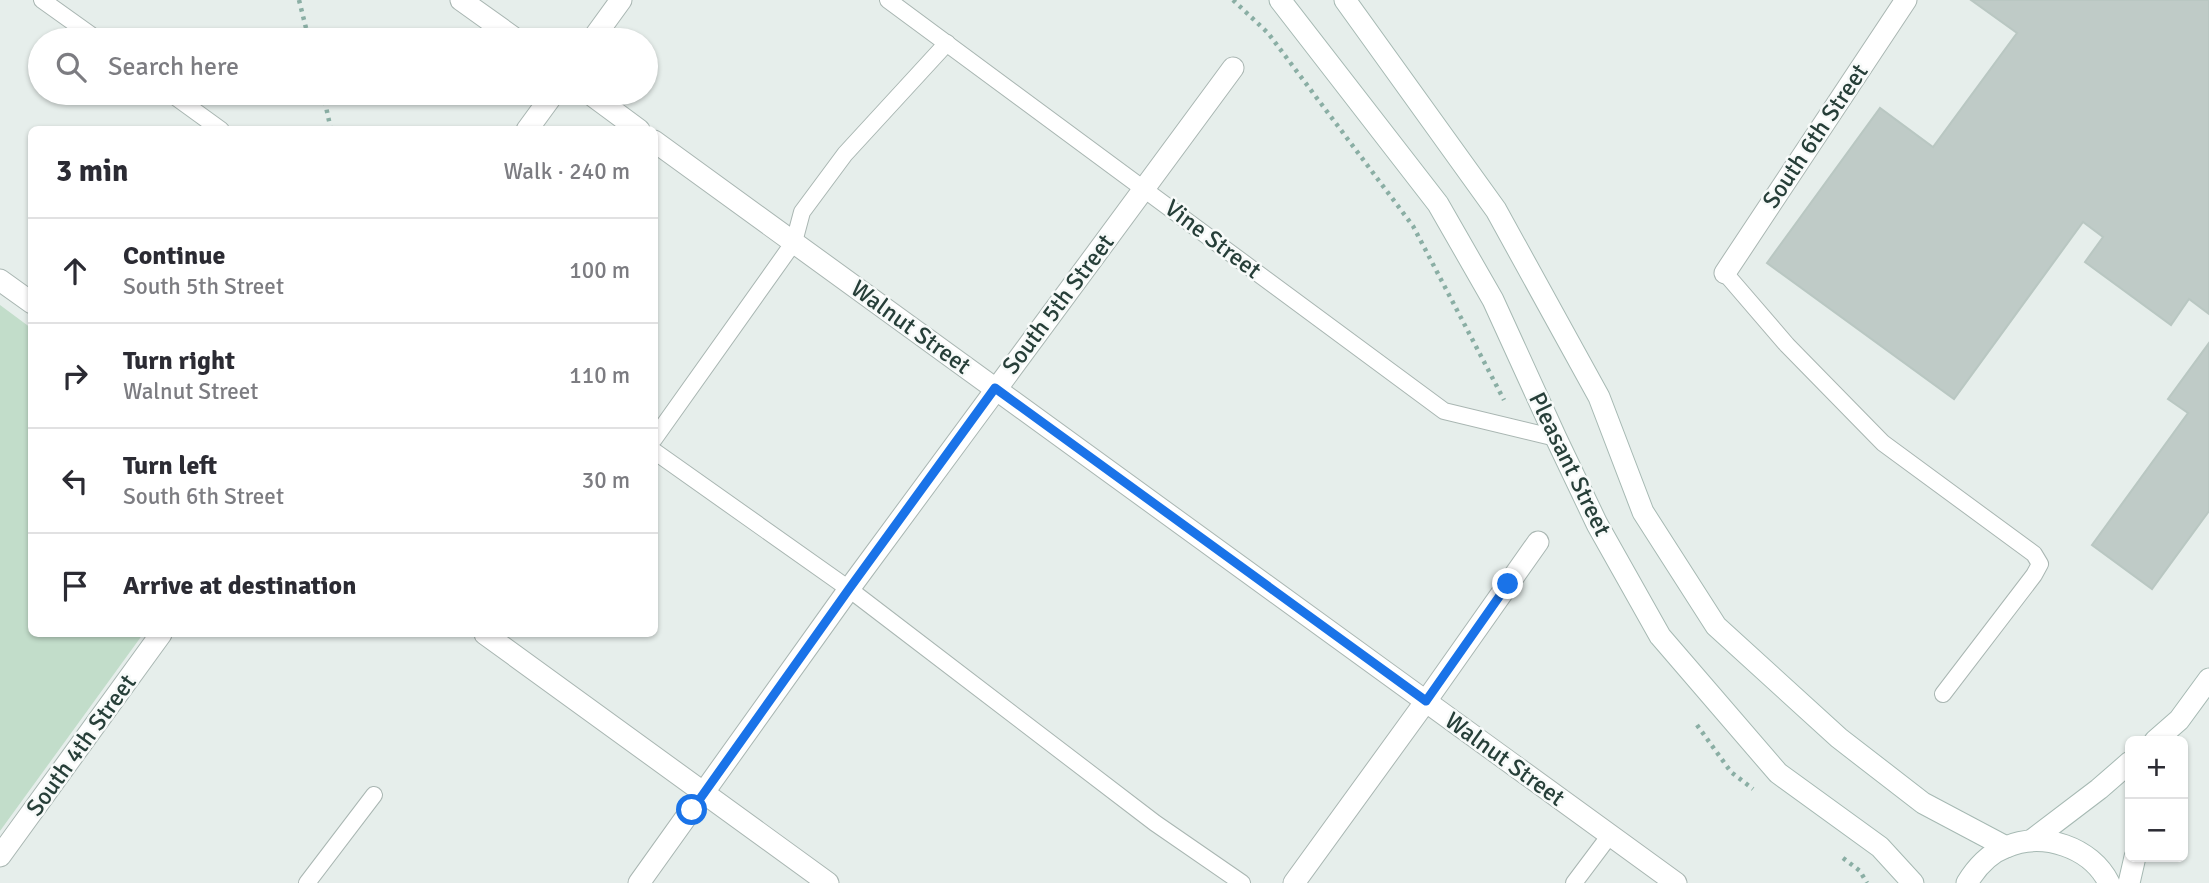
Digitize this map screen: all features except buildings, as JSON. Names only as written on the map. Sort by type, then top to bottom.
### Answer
[{"type":"street","points":[[461,0],[500,28]]},
{"type":"street","points":[[601,28],[621,0]]},
{"type":"street","name":"Pleasant Street","points":[[1280,0],[1438,204],[1493,300],[1597,524],[1660,636],[1778,773],[1880,847],[1913,883]]},
{"type":"street","name":"Pleasant Street","points":[[1345,0],[1496,210],[1599,397],[1643,512],[1716,626],[1839,738],[1923,803],[2006,847]]},
{"type":"street","name":"South 6th Street","points":[[1725,272],[1906,0]]},
{"type":"street","name":"South 5th Street","points":[[639,883],[995,388],[1233,68]]},
{"type":"street","points":[[530,126],[545,105]]},
{"type":"street","points":[[605,105],[634,126]]},
{"type":"street","name":"Walnut Street","points":[[658,144],[1676,883]]},
{"type":"street","points":[[0,280],[28,300]]},
{"type":"street","points":[[1294,883],[1538,542]]},
{"type":"street","name":"South 4th Street","points":[[0,856],[159,637]]},
{"type":"street","points":[[495,637],[828,883]]},
{"type":"street","points":[[2161,736],[2179,720],[2209,679]]},
{"type":"street","points":[[2174,736],[2179,720]]},
{"type":"street","points":[[2032,840],[2125,766]]},
{"type":"street","points":[[1967,883],[1984,861],[2006,847],[2032,840],[2059,843],[2084,854],[2104,873],[2109,883]]},
{"type":"street","points":[[2129,883],[2135,862]]},
{"type":"lane","points":[[43,0],[82,28]]},
{"type":"lane","name":"Vine Street","points":[[888,0],[1444,411],[1556,438]]},
{"type":"lane","points":[[658,433],[794,242],[802,212],[845,154],[947,43]]},
{"type":"lane","points":[[187,105],[215,126]]},
{"type":"lane","points":[[1725,272],[1787,345],[1883,443],[2034,554],[2040,564],[1943,694]]},
{"type":"lane","points":[[658,454],[849,589],[1144,815],[1242,883]]},
{"type":"lane","points":[[307,883],[374,795]]},
{"type":"lane","points":[[1574,883],[1611,835]]},
{"type":"path","points":[[299,0],[306,28]]},
{"type":"path","points":[[326,105],[330,126]]},
{"type":"green space","points":[[0,305],[28,326],[28,637],[141,637],[0,831]]},
{"type":"route","points":[[692,810],[995,388],[1426,701],[1508,584]]}]
